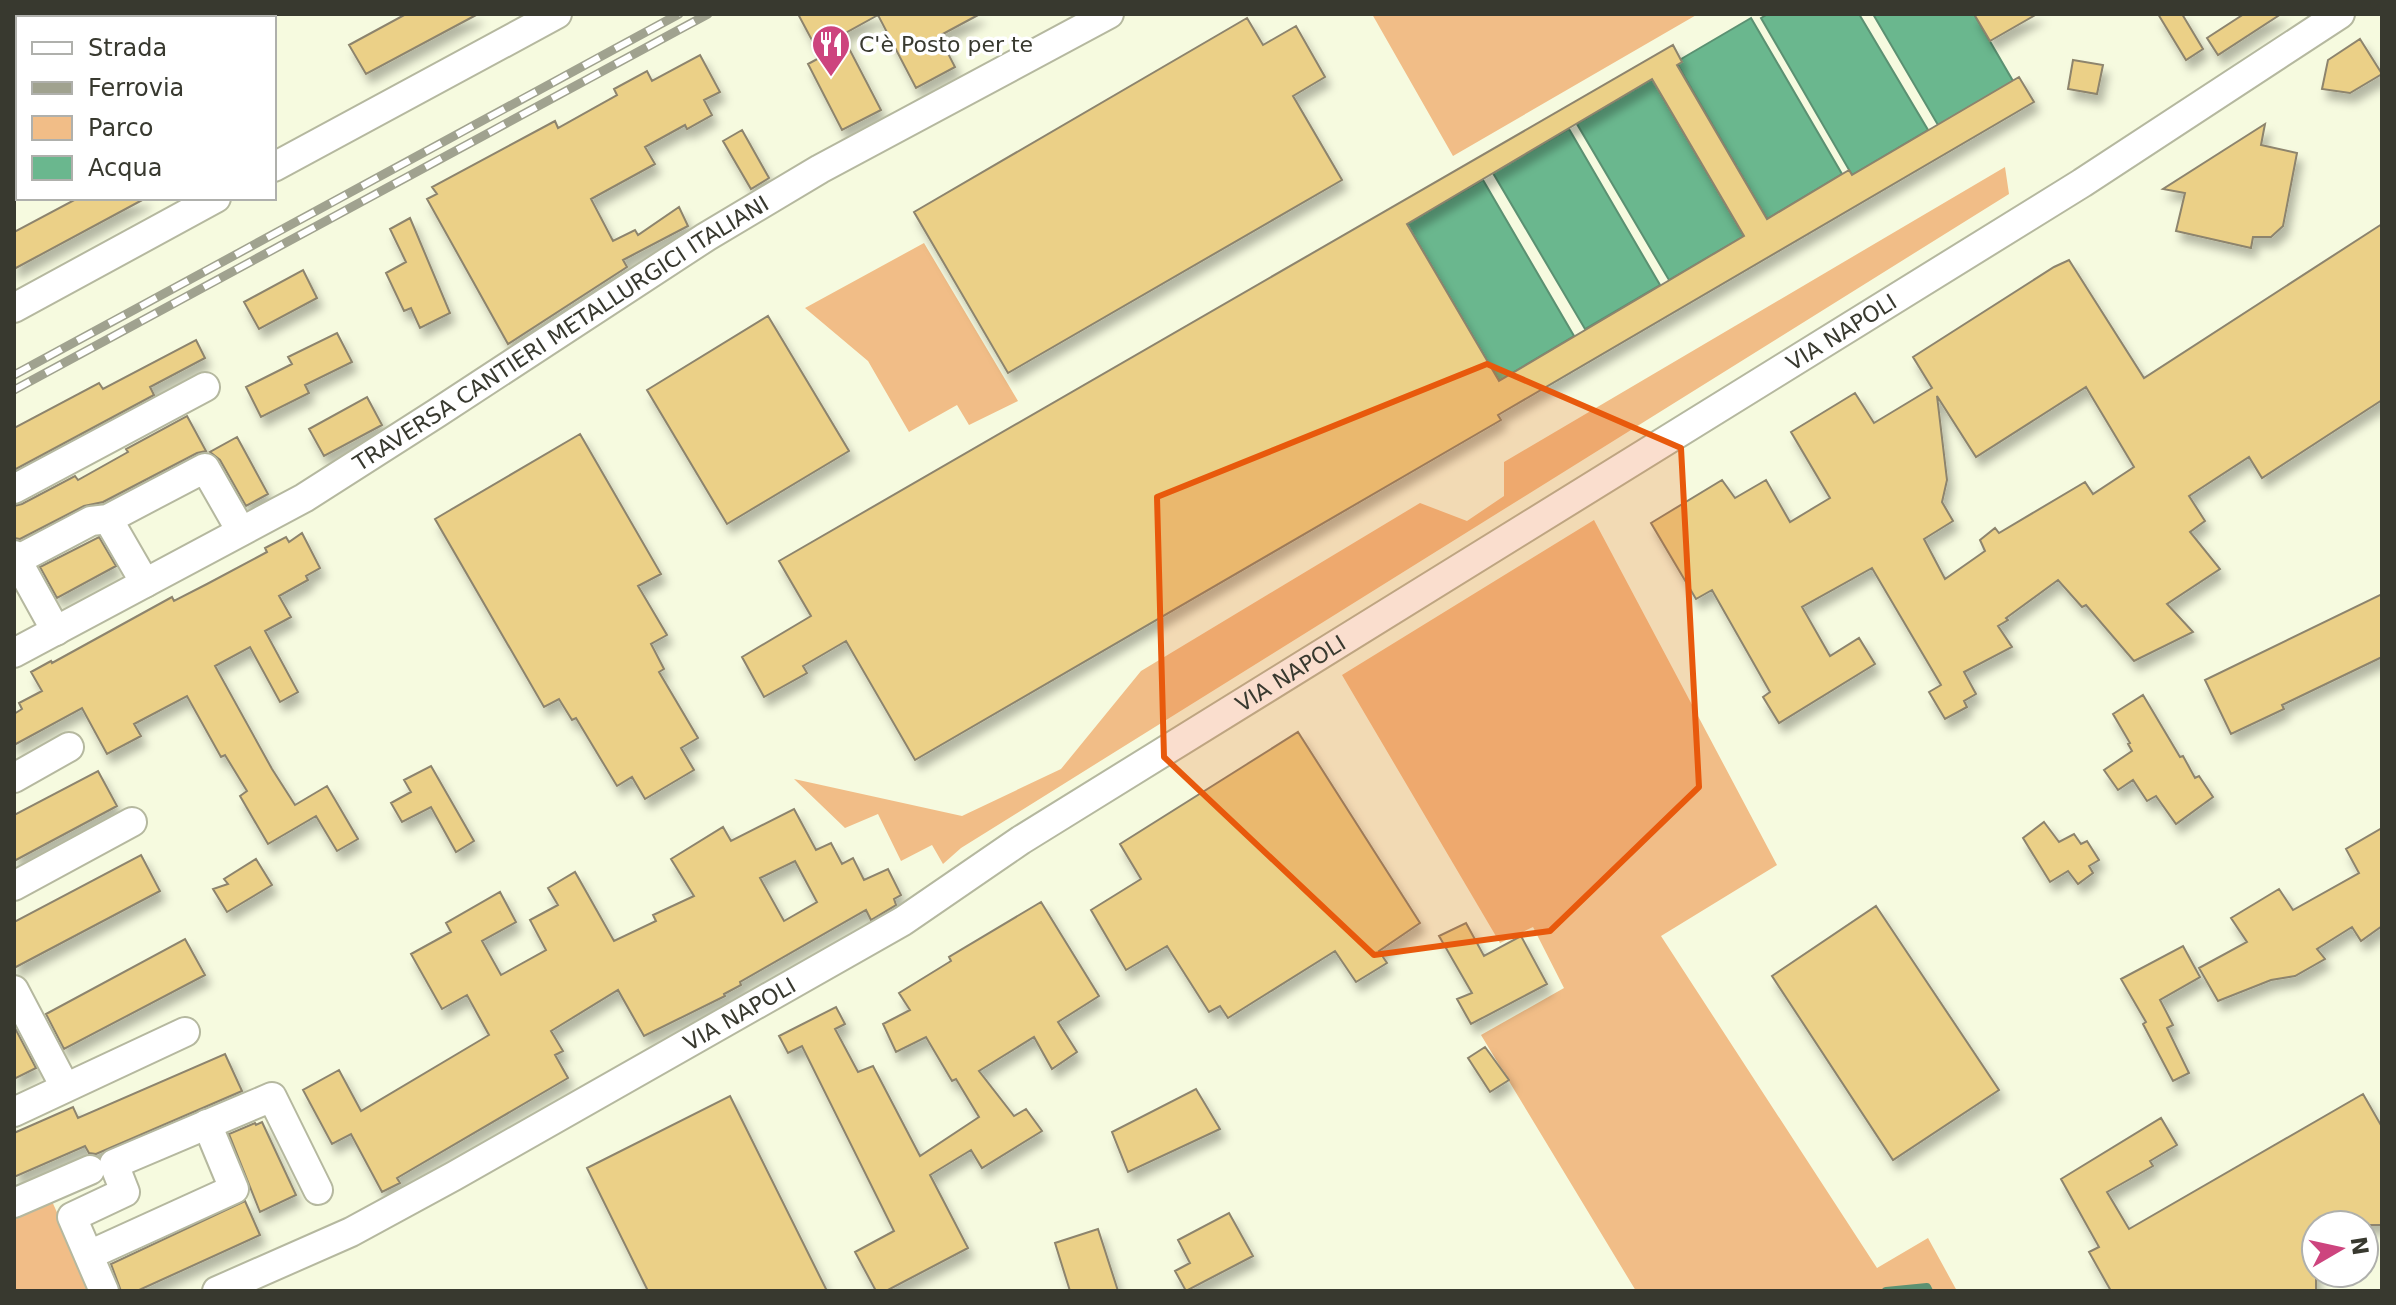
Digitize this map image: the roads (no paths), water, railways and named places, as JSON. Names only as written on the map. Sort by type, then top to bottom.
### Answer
[{"type":"street","points":[[276,166],[557,14]]},
{"type":"street","name":"TRAVERSA CANTIERI METALLURGICI ITALIANI","points":[[14,653],[304,498],[706,237],[820,169],[1109,14]]},
{"type":"street","name":"VIA NAPOLI","points":[[217,1291],[351,1232],[903,921],[1021,840],[2082,183],[2340,14]]},
{"type":"street","points":[[14,308],[212,200]]},
{"type":"street","points":[[14,489],[205,387]]},
{"type":"street","points":[[56,631],[15,556],[91,521],[108,519],[205,468],[241,531]]},
{"type":"street","points":[[108,519],[145,583]]},
{"type":"street","points":[[14,778],[69,747]]},
{"type":"street","points":[[14,886],[132,822]]},
{"type":"street","points":[[14,990],[65,1087]]},
{"type":"street","points":[[14,1112],[185,1032]]},
{"type":"street","points":[[104,1291],[72,1217],[125,1192],[114,1164],[272,1097],[318,1190]]},
{"type":"street","points":[[89,1255],[234,1189],[207,1124]]},
{"type":"street","points":[[14,1203],[90,1170]]},
{"type":"water","points":[[1768,14],[1859,14],[1928,130],[1852,175],[1761,18]]},
{"type":"water","points":[[1873,14],[1974,14],[2013,81],[1938,125]]},
{"type":"water","points":[[1751,18],[1842,174],[1767,219],[1676,62]]},
{"type":"water","points":[[1652,79],[1744,236],[1669,280],[1577,124]]},
{"type":"water","points":[[1569,129],[1660,285],[1585,329],[1493,173]]},
{"type":"water","points":[[1483,180],[1574,336],[1499,381],[1407,224]]},
{"type":"waterway","points":[[1886,1291],[1927,1287],[1929,1291]]},
{"type":"railway","points":[[14,375],[679,14]]},
{"type":"railway","points":[[14,390],[708,14]]},
{"type":"place","name":"C'è Posto per te","points":[[831,78]]}]
